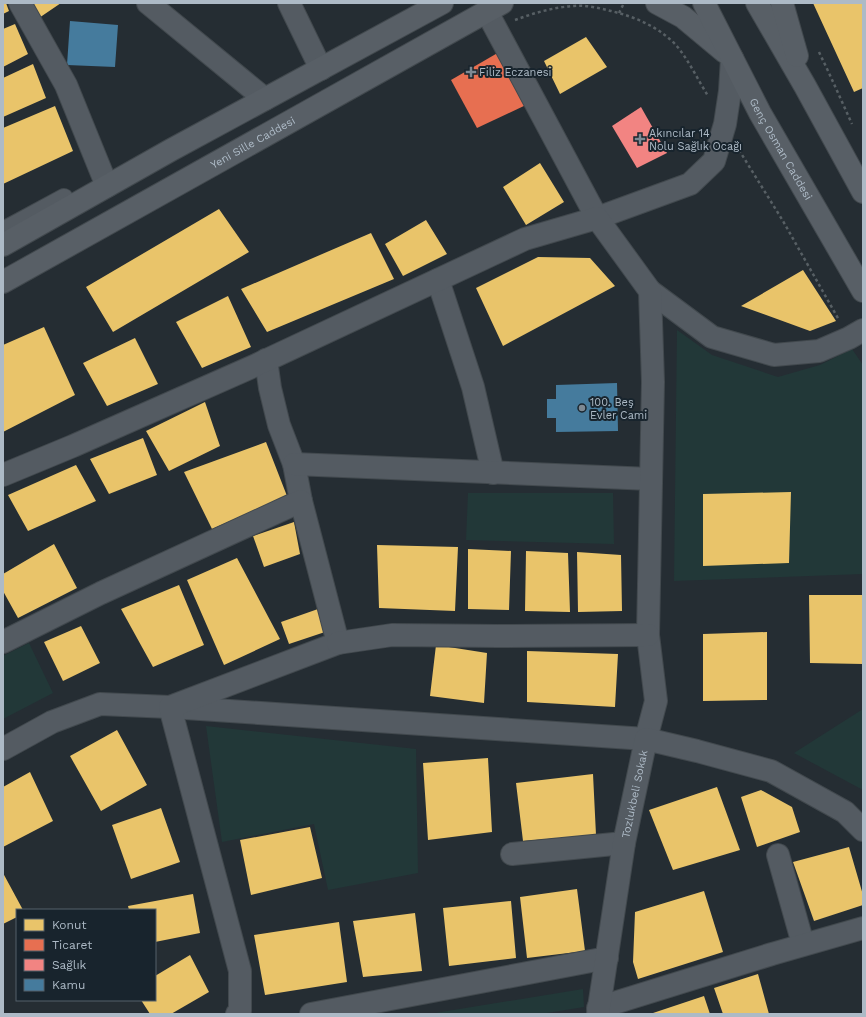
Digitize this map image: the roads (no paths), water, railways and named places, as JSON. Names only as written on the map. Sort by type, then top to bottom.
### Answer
[{"type":"main road","points":[[3,245],[105,180],[265,99],[442,3]]},
{"type":"main road","points":[[656,3],[683,18],[732,58]]},
{"type":"main road","name":"Genç Osman Caddesi","points":[[704,3],[760,113],[863,291]]},
{"type":"main road","points":[[757,3],[805,86],[863,192]]},
{"type":"main road","points":[[782,3],[805,86]]},
{"type":"main road","name":"Yeni Sille Caddesi","points":[[3,282],[495,14]]},
{"type":"street","points":[[20,3],[66,86],[105,180]]},
{"type":"street","points":[[148,3],[265,99]]},
{"type":"street","points":[[290,3],[321,69]]},
{"type":"street","points":[[495,14],[598,218],[650,291],[712,337],[774,355],[819,351],[856,334]]},
{"type":"street","points":[[3,475],[266,360],[525,239],[598,218],[690,184],[714,161],[725,124],[730,91],[732,58]]},
{"type":"street","points":[[3,231],[105,180],[244,101]]},
{"type":"street","points":[[438,280],[473,387],[493,472]]},
{"type":"street","points":[[3,749],[52,722],[100,704],[170,707],[646,739],[656,701],[648,635],[653,382],[650,291]]},
{"type":"street","points":[[266,360],[270,388],[279,425],[294,464],[301,501],[338,643]]},
{"type":"street","points":[[294,464],[652,478]]},
{"type":"street","points":[[3,642],[101,593],[301,501]]},
{"type":"street","points":[[170,707],[338,643],[392,635],[648,635]]},
{"type":"street","points":[[170,707],[240,971],[241,1013]]},
{"type":"street","name":"Tozlukbeli Sokak","points":[[598,1011],[624,843],[646,739],[697,751],[771,772],[845,812],[863,830]]},
{"type":"street","points":[[512,854],[624,843]]},
{"type":"street","points":[[778,856],[803,944]]},
{"type":"street","points":[[598,1011],[803,944],[863,928]]},
{"type":"street","points":[[311,1014],[607,958]]},
{"type":"place","name":"Filiz Eczanesi","points":[[471,72]]},
{"type":"place","name":"Akıncılar 14 Nolu Sağlık Ocağı","points":[[640,139]]},
{"type":"place","name":"100. Beş Evler Cami","points":[[582,408]]}]
